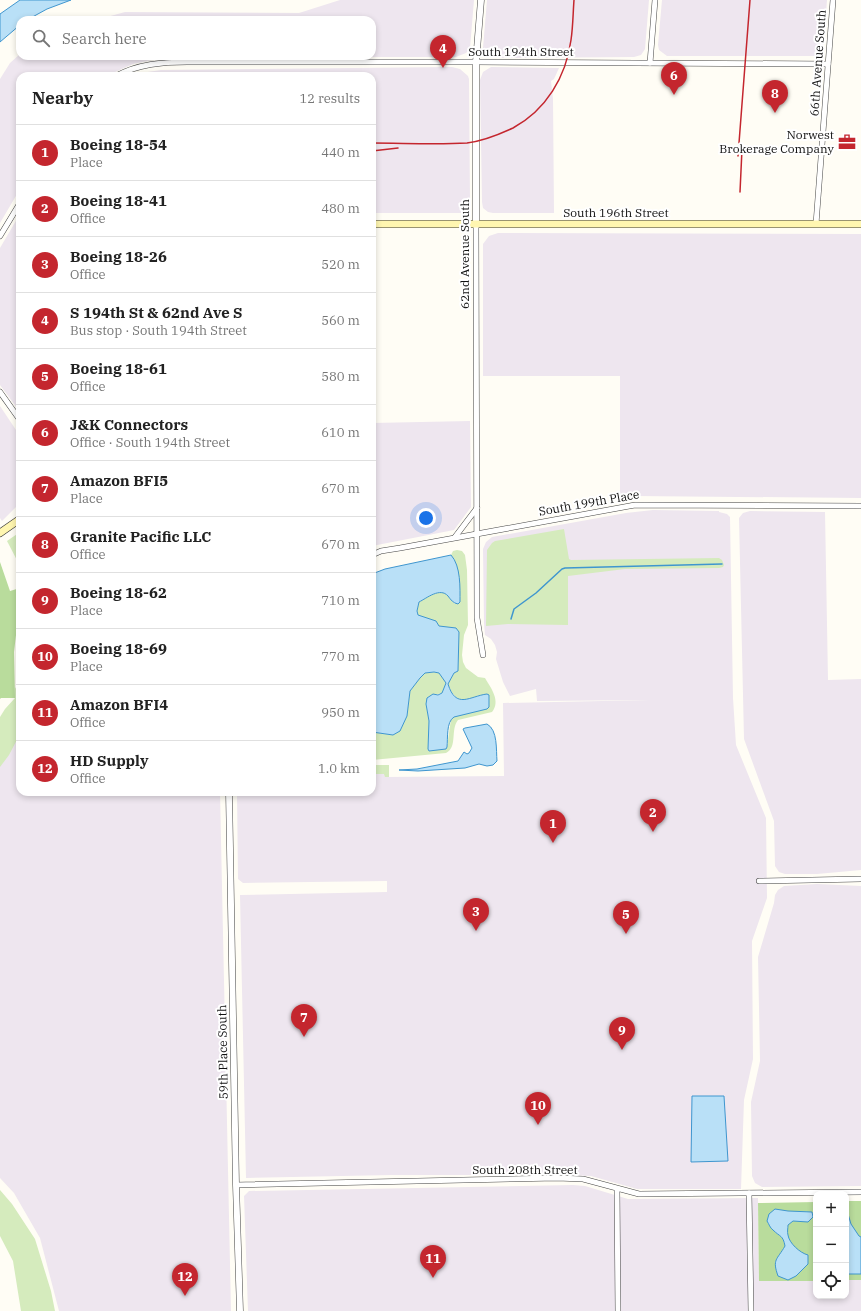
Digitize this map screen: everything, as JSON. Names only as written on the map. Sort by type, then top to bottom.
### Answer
[{"type":"main road","name":"South 196th Street","points":[[376,224],[861,224]]},
{"type":"main road","points":[[3,532],[16,522]]},
{"type":"street","name":"62nd Avenue South","points":[[481,0],[476,62],[477,618],[483,655]]},
{"type":"street","points":[[650,63],[655,0]]},
{"type":"street","name":"66th Avenue South","points":[[816,224],[833,0]]},
{"type":"street","name":"South 194th Street","points":[[126,72],[149,64],[168,62],[828,64]]},
{"type":"street","points":[[0,236],[16,209]]},
{"type":"street","points":[[0,392],[16,414]]},
{"type":"street","name":"South 199th Place","points":[[376,554],[455,537],[635,504],[861,506]]},
{"type":"street","points":[[455,537],[477,508]]},
{"type":"street","name":"59th Place South","points":[[229,796],[236,1185],[240,1311]]},
{"type":"street","points":[[759,881],[861,879]]},
{"type":"street","name":"South 208th Street","points":[[236,1185],[557,1178],[583,1179],[639,1194],[861,1192]]},
{"type":"street","points":[[617,1188],[618,1311]]},
{"type":"street","points":[[749,1193],[751,1311]]},
{"type":"shaded area","points":[[340,0],[474,0],[470,48],[466,53],[456,57],[376,57],[376,16],[110,16],[125,12],[299,13]]},
{"type":"shaded area","points":[[487,0],[649,0],[645,49],[641,55],[634,57],[500,58],[492,56],[486,53],[483,48]]},
{"type":"shaded area","points":[[662,0],[827,0],[824,41],[819,53],[815,56],[667,56],[659,50],[658,45]]},
{"type":"shaded area","points":[[16,58],[16,60],[151,60],[133,64],[115,72],[16,72],[16,196],[0,223],[0,79],[10,63]]},
{"type":"shaded area","points":[[452,67],[460,69],[468,76],[469,79],[470,202],[467,211],[460,213],[376,213],[376,72],[148,72],[161,70]]},
{"type":"shaded area","points":[[491,67],[559,68],[554,79],[551,81],[553,99],[554,213],[493,213],[488,212],[483,208],[480,80],[483,72]]},
{"type":"shaded area","points":[[16,221],[16,407],[0,385],[0,248]]},
{"type":"shaded area","points":[[498,233],[861,234],[861,498],[635,496],[620,498],[620,376],[483,376],[483,244],[489,236]]},
{"type":"shaded area","points":[[0,406],[16,430],[16,507],[2,521],[0,518]]},
{"type":"shaded area","points":[[470,421],[471,507],[454,530],[376,545],[376,423]]},
{"type":"shaded area","points":[[653,510],[719,511],[730,517],[733,698],[736,745],[766,818],[767,898],[752,941],[753,1059],[744,1100],[741,1189],[637,1189],[591,1176],[544,1174],[246,1178],[240,895],[387,892],[387,881],[243,883],[238,879],[237,796],[376,796],[376,774],[385,774],[385,777],[504,776],[503,703],[650,700],[537,701],[536,689],[510,696],[503,682],[496,659],[497,652],[495,645],[491,639],[485,635],[483,549],[486,542],[492,537],[626,513]]},
{"type":"shaded area","points":[[750,511],[825,512],[828,680],[861,679],[861,870],[817,874],[785,874],[779,872],[775,866],[774,821],[744,739],[739,518],[743,513]]},
{"type":"shaded area","points":[[16,728],[16,796],[220,796],[231,1311],[59,1311],[40,1238],[14,1193],[0,1178],[0,756]]},
{"type":"shaded area","points":[[817,884],[861,886],[861,1186],[762,1187],[755,1183],[752,1176],[751,1102],[760,1061],[758,957],[775,895],[778,890],[784,886]]},
{"type":"shaded area","points":[[573,1185],[585,1186],[628,1199],[758,1198],[759,1281],[813,1281],[813,1299],[849,1299],[849,1280],[861,1280],[861,1311],[248,1311],[244,1196],[249,1191]]},
{"type":"green space","points":[[564,529],[569,559],[571,560],[719,558],[722,560],[724,565],[723,567],[719,568],[625,569],[568,576],[568,625],[508,624],[486,626],[487,550],[492,543],[495,541]]},
{"type":"green space","points":[[16,535],[16,558],[7,541]]},
{"type":"green space","points":[[453,551],[462,551],[465,555],[467,570],[468,625],[464,635],[462,655],[463,662],[466,668],[478,677],[485,678],[494,695],[496,703],[495,708],[492,712],[458,720],[454,729],[452,747],[446,753],[376,760],[376,733],[393,735],[407,716],[410,691],[425,673],[439,673],[446,683],[442,693],[430,696],[426,704],[429,721],[429,751],[447,747],[451,719],[479,695],[469,700],[460,700],[450,690],[448,684],[454,673],[458,671],[459,632],[439,626],[418,615],[417,611],[419,602],[436,593],[446,594],[455,604],[454,559],[451,555]]},
{"type":"green space","points":[[0,562],[10,591],[16,589],[16,635],[14,652],[15,698],[0,699]]},
{"type":"green space","points":[[15,687],[16,742],[9,755],[0,767],[0,717],[15,698]]},
{"type":"green space","points":[[376,765],[389,765],[389,777],[385,777],[384,774],[376,774]]},
{"type":"green space","points":[[0,1190],[12,1204],[35,1239],[51,1291],[55,1311],[21,1311],[13,1261],[0,1236]]},
{"type":"green space","points":[[849,1201],[861,1201],[861,1280],[849,1280]]},
{"type":"green space","points":[[813,1202],[813,1281],[759,1281],[758,1203]]},
{"type":"water","points":[[20,0],[71,0],[47,9],[34,16],[16,16],[16,28],[0,42],[0,14]]},
{"type":"water","points":[[451,555],[457,565],[460,584],[460,602],[456,604],[445,594],[437,593],[419,602],[417,611],[418,615],[436,621],[439,626],[456,628],[459,632],[458,671],[454,673],[448,684],[451,692],[455,697],[464,700],[487,694],[489,695],[489,707],[487,709],[451,719],[446,749],[429,751],[428,749],[429,721],[426,704],[427,698],[433,694],[438,695],[442,693],[446,683],[439,673],[425,673],[410,691],[407,716],[400,731],[393,735],[376,733],[376,572],[385,569]]},
{"type":"water","points":[[487,724],[491,727],[496,741],[497,761],[493,765],[487,766],[479,764],[465,768],[418,771],[399,770],[417,769],[458,761],[464,752],[467,754],[469,753],[472,748],[463,729]]},
{"type":"water","points":[[692,1096],[724,1096],[728,1161],[691,1162]]},
{"type":"water","points":[[775,1209],[812,1212],[813,1217],[808,1222],[793,1221],[788,1225],[790,1241],[798,1250],[808,1255],[808,1264],[796,1276],[788,1280],[778,1276],[775,1266],[776,1260],[785,1246],[781,1236],[771,1228],[767,1221],[769,1214]]},
{"type":"water","points":[[849,1217],[851,1224],[861,1237],[861,1274],[849,1274]]},
{"type":"waterway","points":[[511,619],[514,609],[536,593],[562,569],[565,568],[722,564]]},
{"type":"railway","points":[[376,143],[467,143],[479,141],[496,135],[525,121],[545,102],[559,79],[564,67],[571,40],[574,0]]},
{"type":"railway","points":[[738,156],[750,0]]},
{"type":"railway","points":[[376,151],[398,148]]},
{"type":"railway","points":[[740,192],[742,149]]},
{"type":"place","name":"S 194th St & 62nd Ave S","points":[[443,68]]},
{"type":"place","name":"J&K Connectors","points":[[674,95]]},
{"type":"place","name":"Granite Pacific LLC","points":[[775,113]]},
{"type":"place","name":"Norwest Brokerage Company","points":[[847,142]]},
{"type":"place","name":"Boeing 18-41","points":[[653,832]]},
{"type":"place","name":"Boeing 18-54","points":[[553,843]]},
{"type":"place","name":"Boeing 18-26","points":[[476,931]]},
{"type":"place","name":"Boeing 18-61","points":[[626,934]]},
{"type":"place","name":"Amazon BFI5","points":[[304,1037]]},
{"type":"place","name":"Boeing 18-62","points":[[622,1050]]},
{"type":"place","name":"Boeing 18-69","points":[[538,1125]]},
{"type":"place","name":"Amazon BFI4","points":[[433,1278]]},
{"type":"place","name":"HD Supply","points":[[185,1296]]}]
